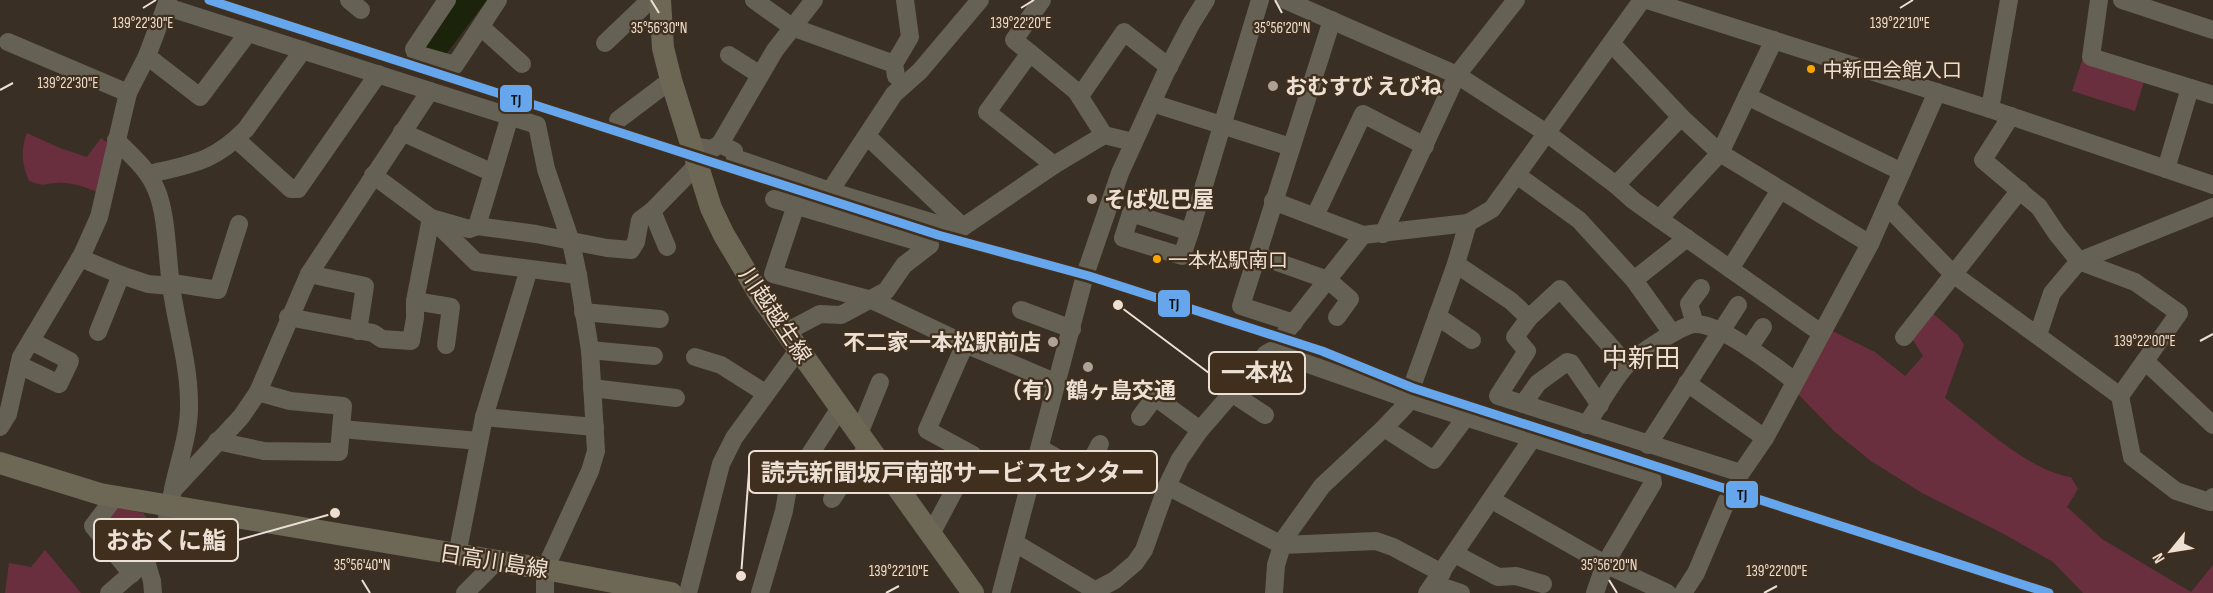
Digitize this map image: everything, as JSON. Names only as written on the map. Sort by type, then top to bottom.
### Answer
[{"type":"main road","name":"川越越生線","points":[[660,0],[663,48],[670,80],[711,208],[742,266],[792,341],[973,593]]},
{"type":"main road","name":"日高川島線","points":[[0,463],[115,497],[172,499],[457,555],[669,593]]},
{"type":"street","points":[[447,0],[414,49],[416,54],[455,65],[498,0]]},
{"type":"street","points":[[605,43],[650,0]]},
{"type":"street","points":[[754,0],[792,27],[894,64]]},
{"type":"street","points":[[431,218],[470,229],[477,226],[631,250],[636,242],[640,220],[652,211],[694,156],[720,144],[775,50],[814,0]]},
{"type":"street","points":[[899,89],[894,64],[910,37],[905,0]]},
{"type":"street","points":[[830,191],[899,89],[921,71],[980,0]]},
{"type":"street","points":[[1042,0],[1014,40],[1080,96],[1104,135]]},
{"type":"street","points":[[1001,593],[1085,275],[1120,173],[1169,67],[1206,0]]},
{"type":"street","points":[[1190,232],[1260,0]]},
{"type":"street","points":[[1285,0],[1458,75],[1548,134],[1659,219],[1821,333]]},
{"type":"street","points":[[1383,234],[1458,75],[1516,0]]},
{"type":"street","points":[[1273,201],[1363,235],[1468,223],[1492,209],[1642,0]]},
{"type":"street","points":[[1647,0],[2011,116],[2213,185]]},
{"type":"street","points":[[1989,109],[2009,0]]},
{"type":"street","points":[[2099,0],[2091,57],[2213,95]]},
{"type":"street","points":[[2122,0],[2213,30]]},
{"type":"street","points":[[0,428],[8,414],[21,357],[80,258],[99,217],[128,93],[147,56],[167,4],[248,33],[537,125],[546,170],[571,242],[578,275],[590,350],[596,451],[590,471],[545,569],[545,593]]},
{"type":"street","points":[[1332,20],[1241,306],[1290,327],[1363,235]]},
{"type":"street","points":[[481,27],[522,64]]},
{"type":"street","points":[[1080,96],[1124,32],[1169,67]]},
{"type":"street","points":[[147,56],[200,97],[248,33]]},
{"type":"street","points":[[1659,219],[1720,153],[1774,40]]},
{"type":"street","points":[[8,42],[128,93]]},
{"type":"street","points":[[1612,44],[1681,117],[1720,153],[1870,244]]},
{"type":"street","points":[[149,174],[203,162],[236,139],[246,129],[303,50]]},
{"type":"street","points":[[1030,53],[987,112],[1054,165]]},
{"type":"street","points":[[729,56],[760,75]]},
{"type":"street","points":[[236,139],[291,189],[298,189],[378,74]]},
{"type":"street","points":[[618,120],[670,80]]},
{"type":"street","points":[[2166,170],[2190,88]]},
{"type":"street","points":[[172,499],[218,441],[241,417],[258,392],[288,317],[309,274],[430,91]]},
{"type":"street","points":[[1627,365],[1560,289],[1529,318],[1515,337],[1527,351],[1498,396],[1742,473],[1765,438],[1870,244],[1936,92]]},
{"type":"street","points":[[1747,96],[1902,172]]},
{"type":"street","points":[[1152,103],[1291,147]]},
{"type":"street","points":[[1315,216],[1363,114],[1425,146]]},
{"type":"street","points":[[477,226],[510,116]]},
{"type":"street","points":[[2011,116],[1983,160],[2040,207],[2057,234],[2079,261],[2135,282],[2179,313],[2120,396]]},
{"type":"street","points":[[1616,185],[1681,117]]},
{"type":"street","points":[[402,132],[493,174]]},
{"type":"street","points":[[720,144],[734,151],[735,158],[830,191],[954,229],[963,227],[1054,165],[1104,135],[1133,142]]},
{"type":"street","points":[[867,136],[963,227]]},
{"type":"street","points":[[109,593],[146,561],[161,539],[186,433],[189,403],[181,335],[171,286],[166,236],[158,192],[149,174],[116,140]]},
{"type":"street","points":[[373,175],[431,218],[476,262],[578,275]]},
{"type":"street","points":[[1517,175],[1579,220],[1634,280],[1672,333]]},
{"type":"street","points":[[1730,269],[1780,190]]},
{"type":"street","points":[[1904,337],[2020,190]]},
{"type":"street","points":[[688,593],[721,464],[734,438],[765,393],[792,341],[820,314],[841,315],[879,295],[904,265],[930,245],[774,199]]},
{"type":"street","points":[[773,274],[796,205]]},
{"type":"street","points":[[1887,206],[1953,274],[2120,396],[2132,457],[2176,491],[2210,502],[2213,497]]},
{"type":"street","points":[[2038,335],[2052,293],[2079,261],[2213,207]]},
{"type":"street","points":[[652,211],[666,247]]},
{"type":"street","points":[[288,317],[373,333],[382,339],[411,341],[415,318],[414,301],[431,218]]},
{"type":"street","points":[[1414,381],[1456,264],[1468,223]]},
{"type":"street","points":[[80,258],[148,284],[171,286],[179,284],[218,290],[239,224]]},
{"type":"street","points":[[879,295],[901,237]]},
{"type":"street","points":[[1634,280],[1687,238]]},
{"type":"street","points":[[1257,255],[1328,280],[1350,299],[1337,317]]},
{"type":"street","points":[[1456,264],[1511,301],[1529,318]]},
{"type":"street","points":[[742,266],[879,295],[965,344],[1057,383]]},
{"type":"street","points":[[457,555],[484,417],[529,268]]},
{"type":"street","points":[[309,274],[365,286],[358,331]]},
{"type":"street","points":[[98,332],[121,275]]},
{"type":"street","points":[[1695,324],[1689,304],[1701,288]]},
{"type":"street","points":[[414,301],[451,306],[446,345]]},
{"type":"street","points":[[1648,445],[1738,305]]},
{"type":"street","points":[[1021,309],[1072,329]]},
{"type":"street","points":[[583,312],[660,319]]},
{"type":"street","points":[[1437,316],[1472,340]]},
{"type":"street","points":[[1586,425],[1627,365],[1672,333],[1695,324],[1720,331],[1749,348],[1795,381]]},
{"type":"street","points":[[1749,348],[1763,327]]},
{"type":"street","points":[[20,365],[59,384],[70,361],[31,341]]},
{"type":"street","points":[[931,534],[973,455],[927,430],[965,344]]},
{"type":"street","points":[[590,350],[654,356]]},
{"type":"street","points":[[1015,543],[1093,592],[1125,572],[1144,550],[1167,486],[1180,459],[1200,430],[1271,351],[1408,399],[1649,475],[1653,478],[1653,483],[1605,564],[1594,593]]},
{"type":"street","points":[[694,357],[721,365],[765,393]]},
{"type":"street","points":[[2145,361],[2213,425]]},
{"type":"street","points":[[1523,404],[1538,383],[1567,362],[1571,363],[1600,405]]},
{"type":"street","points":[[832,500],[863,440],[880,382]]},
{"type":"street","points":[[1687,384],[1765,438]]},
{"type":"street","points":[[592,388],[676,398]]},
{"type":"street","points":[[218,441],[264,450],[339,452],[343,406],[290,401],[258,392]]},
{"type":"street","points":[[1233,394],[1265,415]]},
{"type":"street","points":[[1140,417],[1155,397],[1200,430]]},
{"type":"street","points":[[1274,593],[1276,565],[1282,545],[1322,486],[1384,428],[1405,406],[1408,399]]},
{"type":"street","points":[[760,593],[784,511],[788,488],[840,408]]},
{"type":"street","points":[[484,417],[595,427]]},
{"type":"street","points":[[1384,428],[1434,460],[1466,417]]},
{"type":"street","points":[[341,429],[479,441]]},
{"type":"street","points":[[1434,583],[1532,439]]},
{"type":"street","points":[[1040,448],[1084,474],[1100,444]]},
{"type":"street","points":[[1167,486],[1282,545],[1376,541],[1393,547],[1434,583],[1461,593]]},
{"type":"street","points":[[115,497],[93,526],[132,574]]},
{"type":"street","points":[[1492,500],[1605,564],[1667,593]]},
{"type":"street","points":[[1683,593],[1696,573],[1727,500]]},
{"type":"street","points":[[1455,554],[1498,577],[1515,576],[1543,584]]},
{"type":"street","points":[[146,561],[154,593]]},
{"type":"street","points":[[465,593],[495,562]]},
{"type":"shaded area","points":[[455,0],[487,0],[447,53],[443,55],[425,49],[424,46]]},
{"type":"shaded area","points":[[2083,58],[2145,78],[2135,111],[2072,91]]},
{"type":"shaded area","points":[[27,133],[87,157],[101,138],[108,143],[100,193],[73,184],[41,185],[29,181],[23,157],[23,145]]},
{"type":"shaded area","points":[[1931,312],[1958,335],[1964,345],[1945,398],[2022,456],[2055,473],[2071,477],[2078,489],[2067,507],[2102,539],[2191,592],[2213,565],[2213,593],[2083,593],[2053,562],[2004,534],[1922,493],[1871,461],[1835,432],[1797,393],[1830,330],[1875,352],[1905,376],[1923,356],[1911,337]]},
{"type":"shaded area","points":[[114,507],[143,513],[147,518],[123,554],[101,525]]},
{"type":"shaded area","points":[[45,550],[81,593],[5,593],[9,563],[31,567]]},
{"type":"transit line","name":"TJ","points":[[209,0],[938,235],[1089,276],[1322,351],[1413,388],[2049,593]]},
{"type":"place","name":"中新田会館入口","points":[[1811,69]]},
{"type":"place","name":"おむすび えびね","points":[[1273,86]]},
{"type":"place","name":"そば処巴屋","points":[[1092,199]]},
{"type":"place","name":"一本松駅南口","points":[[1157,259]]},
{"type":"place","name":"一本松","points":[[1118,305]]},
{"type":"place","name":"不二家一本松駅前店","points":[[1053,342]]},
{"type":"place","name":"（有）鶴ヶ島交通","points":[[1088,367]]},
{"type":"place","name":"おおくに鮨","points":[[335,513]]},
{"type":"place","name":"読売新聞坂戸南部サービスセンター","points":[[741,576]]},
{"type":"district","name":"中新田","points":[[1641,358]]}]
